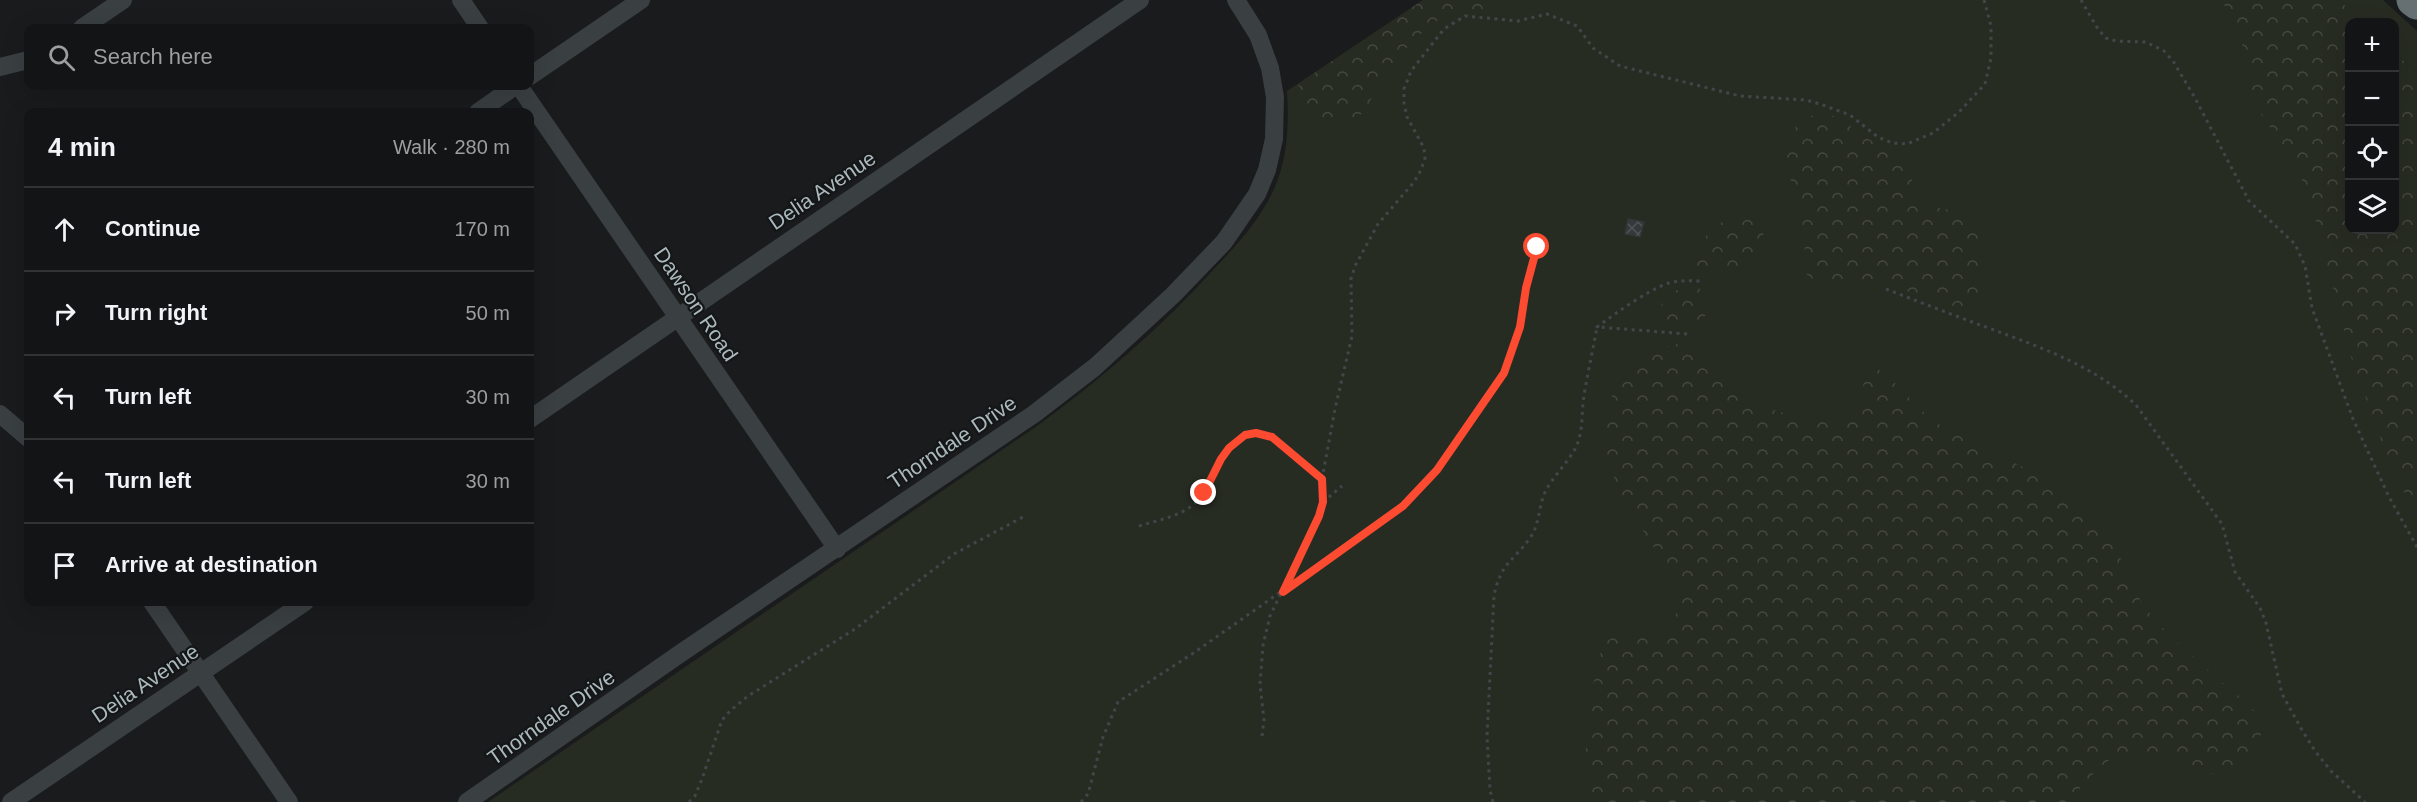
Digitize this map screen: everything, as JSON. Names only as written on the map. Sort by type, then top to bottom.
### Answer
[{"type":"highway","points":[[2414,0],[2417,3]]},
{"type":"street","points":[[88,24],[123,0]]},
{"type":"street","points":[[461,0],[477,24]]},
{"type":"street","points":[[534,73],[641,0]]},
{"type":"street","name":"Delia Avenue","points":[[534,416],[1140,0]]},
{"type":"street","name":"Thorndale Drive","points":[[467,802],[1034,414],[1095,367],[1173,295],[1237,224],[1257,194],[1267,170],[1276,127],[1275,96],[1270,68],[1258,35],[1236,0]]},
{"type":"street","points":[[0,67],[24,61]]},
{"type":"street","points":[[484,108],[511,90]]},
{"type":"street","name":"Dawson Road","points":[[520,90],[532,108]]},
{"type":"street","name":"Dawson Road","points":[[534,110],[837,549]]},
{"type":"street","points":[[0,414],[24,435]]},
{"type":"street","points":[[155,606],[289,802]]},
{"type":"street","name":"Delia Avenue","points":[[11,802],[299,606]]},
{"type":"path","points":[[1262,736],[1264,720],[1260,684],[1263,645],[1270,616],[1319,516],[1323,502],[1322,479],[1335,409],[1353,336],[1351,279],[1355,266],[1378,224],[1414,183],[1425,158],[1424,148],[1407,117],[1404,89],[1411,71],[1444,28],[1465,16],[1518,21],[1547,14],[1577,26],[1593,48],[1620,66],[1740,96],[1806,100],[1844,112],[1878,136],[1892,142],[1907,144],[1933,133],[1959,112],[1985,84],[1992,58],[1991,26],[1984,0]]},
{"type":"path","points":[[2081,0],[2106,38],[2146,42],[2156,46],[2173,61],[2249,201],[2295,244],[2305,266],[2312,308],[2353,419],[2389,497],[2417,547]]},
{"type":"path","points":[[1081,802],[1088,794],[1103,737],[1118,702],[1283,592],[1403,506],[1437,470],[1504,373],[1520,327],[1526,288],[1537,247]]},
{"type":"path","points":[[1493,802],[1490,790],[1487,736],[1494,595],[1499,576],[1507,563],[1536,528],[1540,505],[1546,489],[1581,435],[1584,396],[1598,327],[1619,310],[1668,284],[1702,281]]},
{"type":"path","points":[[1886,289],[2049,350],[2089,371],[2136,405],[2222,524],[2235,572],[2260,608],[2266,623],[2282,694],[2302,730],[2315,752],[2331,771],[2365,802]]},
{"type":"path","points":[[1598,327],[1686,334]]},
{"type":"path","points":[[1139,526],[1175,516],[1196,503],[1204,493],[1221,459],[1245,435],[1256,433],[1272,437],[1322,479]]},
{"type":"path","points":[[1323,502],[1342,486]]},
{"type":"path","points":[[690,802],[702,779],[722,720],[731,710],[748,696],[855,629],[954,554],[1023,517]]},
{"type":"green space","points":[[1423,0],[2281,0],[2345,213],[2345,234],[2352,234],[2417,388],[2417,802],[488,802],[1037,426],[1130,352],[1194,291],[1239,241],[1262,211],[1279,177],[1285,153],[1288,116],[1287,91]]},
{"type":"green space","points":[[1423,0],[1500,0],[1485,8],[1444,17],[1429,27],[1392,65],[1380,81],[1366,108],[1349,122],[1339,124],[1330,122],[1313,111],[1298,84]]},
{"type":"green space","points":[[2222,0],[2339,0],[2359,18],[2345,18],[2345,234],[2399,234],[2399,56],[2417,74],[2417,519],[2387,456],[2351,357],[2309,194],[2289,154],[2262,116],[2251,88],[2242,43]]},
{"type":"green space","points":[[2339,0],[2383,0],[2417,31],[2417,74],[2399,56],[2399,18],[2359,18]]},
{"type":"green space","points":[[1816,114],[1831,115],[1868,139],[1901,155],[1908,161],[1914,192],[1935,207],[1965,213],[1975,222],[1981,233],[1979,311],[1967,315],[1877,279],[1834,284],[1814,280],[1805,273],[1801,264],[1806,243],[1804,230],[1783,152],[1794,129]]},
{"type":"green space","points":[[1733,219],[1750,219],[1760,226],[1764,236],[1762,251],[1754,259],[1727,271],[1709,274],[1702,271],[1696,264],[1697,244],[1722,222]]},
{"type":"green space","points":[[1694,287],[1702,290],[1706,296],[1707,312],[1696,325],[1685,328],[1672,326],[1662,309],[1664,298],[1684,288]]},
{"type":"green space","points":[[1685,342],[1699,349],[1719,378],[1734,392],[1779,412],[1813,419],[1840,418],[1855,410],[1865,398],[1863,375],[1868,368],[1873,366],[1892,380],[1934,421],[2017,464],[2050,485],[2082,510],[2104,532],[2124,565],[2142,603],[2162,627],[2254,711],[2261,732],[2254,752],[2232,769],[2216,773],[2201,772],[2155,754],[2139,752],[2122,754],[2099,768],[2069,802],[1594,802],[1587,771],[1586,742],[1592,694],[1602,649],[1606,642],[1617,636],[1660,634],[1676,615],[1680,598],[1673,575],[1635,518],[1612,472],[1605,439],[1609,405],[1615,389],[1636,362],[1658,349]]},
{"type":"building","points":[[1628,219],[1644,222],[1640,237],[1625,234]]},
{"type":"route","points":[[1204,493],[1229,448],[1245,435],[1256,433],[1272,437],[1293,457],[1322,479],[1323,502],[1319,516],[1283,592],[1403,506],[1437,470],[1504,373],[1520,327],[1526,288],[1537,247]]}]
